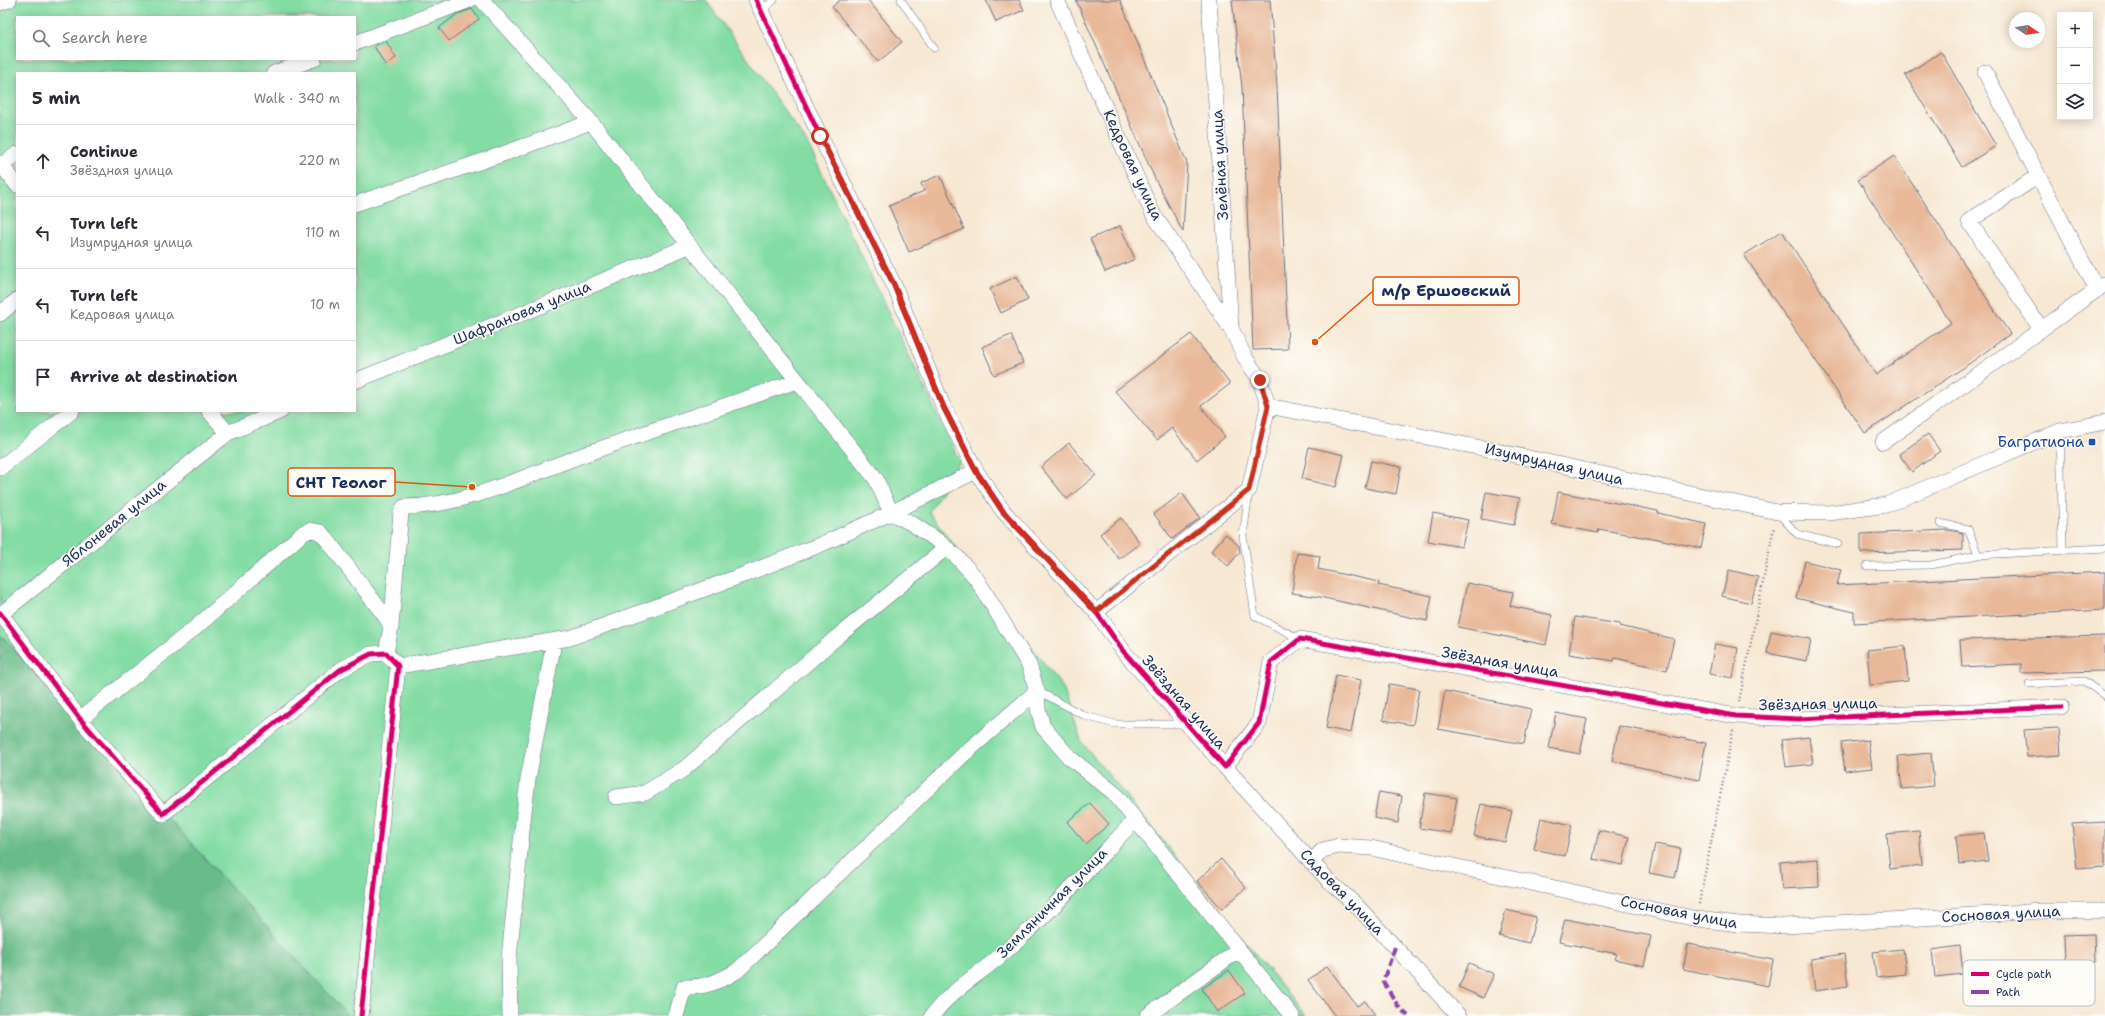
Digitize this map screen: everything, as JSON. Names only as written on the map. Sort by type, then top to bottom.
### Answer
[{"type":"street","points":[[0,3],[9,0]]},
{"type":"street","points":[[356,44],[470,0]]},
{"type":"street","points":[[482,0],[591,122],[798,381],[876,479],[891,513],[911,523],[946,548],[976,578],[1029,665],[1037,691],[1038,709],[1043,727],[1069,757],[1114,793],[1292,1016]]},
{"type":"street","name":"Кедровая улица","points":[[1057,0],[1154,214],[1232,330],[1244,356],[1260,380],[1268,406]]},
{"type":"street","name":"Зелёная улица","points":[[1209,0],[1232,330]]},
{"type":"street","name":"Звёздная улица","points":[[759,5],[820,136],[894,285],[943,406],[976,471],[1002,511],[1096,612],[1124,652],[1225,767],[1259,723],[1271,662],[1300,639],[1736,716],[1798,720],[2061,707]]},
{"type":"street","points":[[277,72],[311,60]]},
{"type":"street","points":[[1883,442],[2101,287],[2038,176],[1985,72]]},
{"type":"street","points":[[356,204],[500,155],[591,122]]},
{"type":"street","points":[[16,155],[1,165],[16,184]]},
{"type":"street","points":[[2038,176],[1969,221],[2041,329]]},
{"type":"street","name":"Шафрановая улица","points":[[356,381],[689,246]]},
{"type":"street","points":[[0,314],[16,301]]},
{"type":"street","points":[[386,653],[391,627],[401,512],[404,507],[429,507],[470,496],[630,438],[798,381]]},
{"type":"street","points":[[1096,612],[1249,490],[1268,406]]},
{"type":"street","name":"Изумрудная улица","points":[[1268,406],[1487,449],[1777,512],[1828,513],[1886,505],[2060,431],[2105,422]]},
{"type":"street","points":[[0,468],[71,412]]},
{"type":"street","points":[[210,412],[228,433],[279,412]]},
{"type":"street","name":"Яблоневая улица","points":[[0,613],[228,433]]},
{"type":"street","points":[[398,666],[554,642],[570,638],[746,574],[891,513],[976,471]]},
{"type":"street","points":[[80,719],[195,628],[303,533],[310,530],[320,532],[329,542],[391,627]]},
{"type":"street","points":[[616,797],[645,793],[684,769],[837,637],[946,548]]},
{"type":"street","points":[[0,613],[80,719],[163,814],[340,670],[370,654],[386,653]]},
{"type":"street","points":[[510,1016],[509,958],[526,799],[554,642]]},
{"type":"street","points":[[361,1016],[398,666],[386,653]]},
{"type":"street","points":[[676,1016],[684,987],[695,988],[718,982],[737,971],[963,755],[1037,691]]},
{"type":"street","name":"Садовая улица","points":[[1225,767],[1311,862],[1356,905],[1460,1016]]},
{"type":"street","name":"Земляничная улица","points":[[932,1016],[970,978],[1000,957],[1042,917],[1135,820]]},
{"type":"street","name":"Сосновая улица","points":[[1311,862],[1323,850],[1339,846],[1371,848],[1697,918],[1739,924],[1785,926],[2042,911],[2105,911]]},
{"type":"street","points":[[1147,1016],[1239,950]]},
{"type":"lane","points":[[759,5],[774,0]]},
{"type":"lane","points":[[901,0],[934,48]]},
{"type":"lane","points":[[2060,431],[2063,550]]},
{"type":"lane","points":[[1249,490],[1243,536],[1255,616],[1300,639]]},
{"type":"lane","points":[[1777,512],[1796,534],[1838,544]]},
{"type":"lane","points":[[1940,523],[1968,529],[1978,555]]},
{"type":"lane","points":[[1867,566],[1931,565],[1978,555],[2105,548]]},
{"type":"lane","points":[[2029,684],[2084,681],[2105,696]]},
{"type":"lane","points":[[1037,691],[1085,716],[1115,724],[1187,724]]},
{"type":"green space","points":[[0,0],[706,0],[808,144],[960,462],[929,512],[1063,688],[1081,741],[1306,1016],[345,1016],[345,1012],[0,634]]},
{"type":"green space","points":[[0,634],[345,1012],[345,1016],[0,1016]]},
{"type":"building","points":[[840,0],[868,0],[902,42],[878,62],[832,7]]},
{"type":"building","points":[[986,0],[1019,0],[1024,10],[996,22]]},
{"type":"building","points":[[1076,0],[1120,0],[1187,163],[1183,232],[1155,179]]},
{"type":"building","points":[[1232,0],[1270,0],[1277,86],[1288,349],[1253,350],[1242,87]]},
{"type":"building","points":[[472,9],[479,19],[449,41],[439,28],[457,14]]},
{"type":"building","points":[[386,41],[396,58],[385,65],[374,46]]},
{"type":"building","points":[[1941,52],[1996,146],[1962,167],[1905,75]]},
{"type":"building","points":[[1894,156],[2010,334],[1966,366],[1865,433],[1744,255],[1782,231],[1876,375],[1951,323],[1858,180]]},
{"type":"building","points":[[940,175],[964,229],[909,252],[889,206],[924,191],[921,183]]},
{"type":"building","points":[[1120,226],[1135,259],[1105,272],[1090,239]]},
{"type":"building","points":[[1017,276],[1028,300],[1001,313],[990,289]]},
{"type":"building","points":[[1191,334],[1230,384],[1201,406],[1225,437],[1197,460],[1172,428],[1157,440],[1115,391]]},
{"type":"building","points":[[1011,335],[1023,363],[994,375],[982,347]]},
{"type":"building","points":[[1928,434],[1940,451],[1912,472],[1899,454]]},
{"type":"building","points":[[1069,443],[1096,475],[1067,499],[1041,467]]},
{"type":"building","points":[[1309,447],[1344,455],[1336,487],[1302,479]]},
{"type":"building","points":[[1371,461],[1401,467],[1396,494],[1365,488]]},
{"type":"building","points":[[1486,492],[1520,498],[1514,525],[1481,519]]},
{"type":"building","points":[[1558,492],[1658,511],[1658,513],[1706,524],[1701,548],[1599,529],[1598,533],[1552,524]]},
{"type":"building","points":[[1182,493],[1200,518],[1172,539],[1154,514]]},
{"type":"building","points":[[1433,513],[1468,520],[1462,547],[1428,541]]},
{"type":"building","points":[[1121,518],[1140,543],[1119,559],[1100,534]]},
{"type":"building","points":[[1948,530],[1963,533],[1963,550],[1861,553],[1861,534]]},
{"type":"building","points":[[1226,534],[1239,546],[1240,552],[1228,566],[1211,551]]},
{"type":"building","points":[[1297,553],[1320,556],[1318,569],[1379,582],[1378,585],[1432,596],[1427,621],[1320,597],[1292,593]]},
{"type":"building","points":[[1805,561],[1841,570],[1837,585],[2105,572],[2105,610],[1854,623],[1854,612],[1796,598]]},
{"type":"building","points":[[1729,570],[1758,577],[1751,603],[1722,596]]},
{"type":"building","points":[[1467,583],[1513,592],[1510,606],[1552,615],[1546,645],[1458,627]]},
{"type":"building","points":[[1575,617],[1620,624],[1620,626],[1674,639],[1667,670],[1615,658],[1614,661],[1569,654]]},
{"type":"building","points":[[1771,631],[1811,639],[1807,661],[1767,653]]},
{"type":"building","points":[[2105,636],[2105,671],[2021,673],[2021,664],[1962,667],[1960,640]]},
{"type":"building","points":[[1715,644],[1738,648],[1733,678],[1709,674]]},
{"type":"building","points":[[1905,646],[1908,681],[1870,685],[1867,650]]},
{"type":"building","points":[[1336,675],[1361,680],[1351,733],[1326,728]]},
{"type":"building","points":[[1389,684],[1419,689],[1413,725],[1383,720]]},
{"type":"building","points":[[1445,691],[1531,709],[1524,744],[1438,729]]},
{"type":"building","points":[[1556,713],[1587,719],[1580,754],[1549,748]]},
{"type":"building","points":[[1619,726],[1706,743],[1699,780],[1612,761]]},
{"type":"building","points":[[2059,728],[2061,755],[2027,757],[2024,730]]},
{"type":"building","points":[[1809,737],[1813,764],[1786,767],[1782,740]]},
{"type":"building","points":[[1868,740],[1872,768],[1845,771],[1841,743]]},
{"type":"building","points":[[1931,753],[1934,786],[1902,789],[1898,756]]},
{"type":"building","points":[[1379,792],[1402,796],[1398,823],[1374,818]]},
{"type":"building","points":[[1425,793],[1457,798],[1451,833],[1419,828]]},
{"type":"building","points":[[1090,803],[1109,824],[1086,844],[1067,822]]},
{"type":"building","points":[[1481,804],[1512,811],[1505,842],[1474,836]]},
{"type":"building","points":[[1541,818],[1572,825],[1565,856],[1534,849]]},
{"type":"building","points":[[2105,822],[2105,867],[2077,869],[2072,824]]},
{"type":"building","points":[[1599,830],[1629,837],[1623,865],[1593,859]]},
{"type":"building","points":[[1919,831],[1922,865],[1890,869],[1887,834]]},
{"type":"building","points":[[1984,833],[1988,861],[1959,864],[1956,836]]},
{"type":"building","points":[[1655,844],[1681,849],[1675,878],[1649,873]]},
{"type":"building","points":[[1221,859],[1246,888],[1222,909],[1197,881]]},
{"type":"building","points":[[1818,859],[1819,887],[1782,889],[1780,862]]},
{"type":"building","points":[[1506,910],[1536,917],[1529,943],[1499,936]]},
{"type":"building","points":[[1565,919],[1651,936],[1644,966],[1615,959],[1617,954],[1559,942]]},
{"type":"building","points":[[2094,934],[2095,960],[2065,960],[2064,935]]},
{"type":"building","points":[[1688,944],[1773,960],[1768,986],[1683,969]]},
{"type":"building","points":[[1960,946],[1963,974],[1935,977],[1932,950]]},
{"type":"building","points":[[1903,949],[1906,974],[1876,977],[1873,952]]},
{"type":"building","points":[[1844,954],[1848,986],[1815,991],[1811,959]]},
{"type":"building","points":[[1469,963],[1494,974],[1483,998],[1459,987]]},
{"type":"building","points":[[1327,966],[1357,1006],[1365,1001],[1376,1016],[1335,1016],[1308,980]]},
{"type":"building","points":[[1229,970],[1245,993],[1217,1012],[1202,989]]},
{"type":"marked path","points":[[1395,947],[1383,981],[1398,1006],[1408,1016]]},
{"type":"cycle path","points":[[756,0],[820,136],[894,285],[943,406],[976,471],[1003,511],[1096,612],[1124,652],[1225,767],[1259,723],[1271,662],[1300,639],[1736,716],[1798,719],[2061,707]]},
{"type":"cycle path","points":[[0,613],[80,719],[163,814],[340,670],[371,654],[386,653],[398,666],[361,1016]]},
{"type":"place","name":"м/р Ершовский","points":[[1315,342]]},
{"type":"place","name":"Багратиона","points":[[2092,442]]},
{"type":"place","name":"СНТ Геолог","points":[[472,487]]},
{"type":"route","points":[[820,136],[894,285],[943,406],[976,471],[1002,511],[1096,612],[1249,490],[1268,406],[1260,380]]}]
